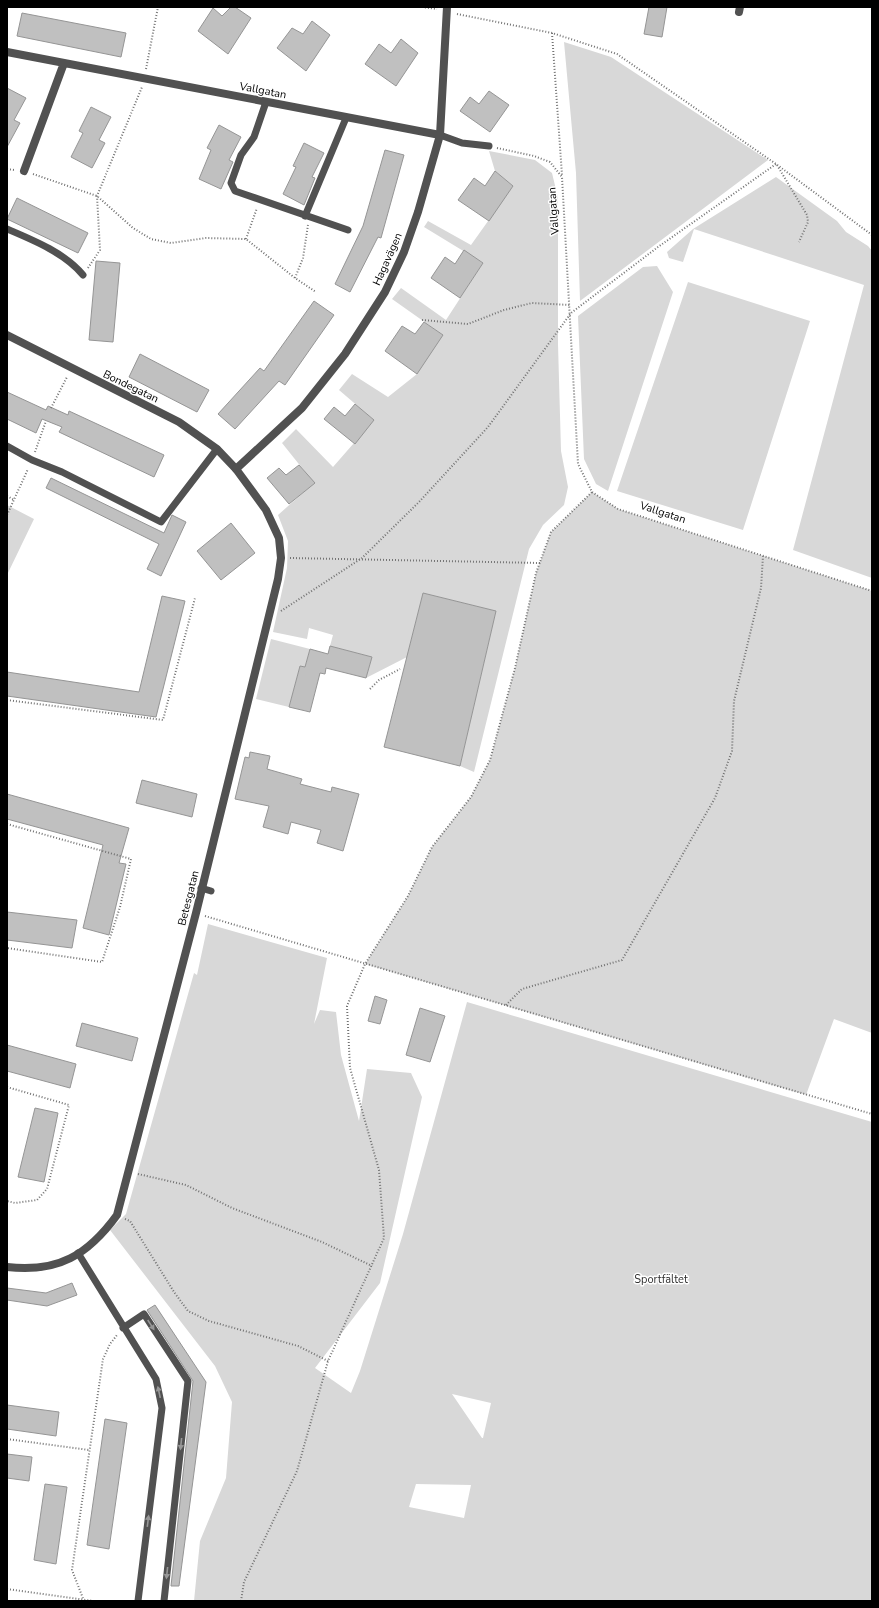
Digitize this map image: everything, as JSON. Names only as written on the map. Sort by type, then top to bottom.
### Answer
[{"type":"street","name":"Hagavägen","points":[[236,469],[302,408],[345,354],[385,292],[404,252],[418,212],[440,135],[447,9]]},
{"type":"street","name":"Vallgatan","points":[[7,52],[440,135]]},
{"type":"street","points":[[24,171],[64,63]]},
{"type":"street","name":"Bondegatan","points":[[7,335],[179,422],[217,449],[236,469]]},
{"type":"street","name":"Betesgatan","points":[[7,1267],[40,1268],[67,1261],[87,1248],[104,1232],[117,1215],[196,913],[278,580],[281,558],[279,538],[266,510],[236,469]]},
{"type":"lane","points":[[266,102],[254,137],[241,155],[232,183],[235,191],[348,230]]},
{"type":"lane","points":[[307,217],[346,118]]},
{"type":"lane","name":"Vallgatan","points":[[440,135],[462,143],[489,146]]},
{"type":"lane","points":[[7,229],[35,241],[75,266],[83,275]]},
{"type":"lane","points":[[7,446],[32,460],[62,472],[161,522],[217,449]]},
{"type":"lane","points":[[202,888],[211,891]]},
{"type":"lane","points":[[78,1253],[123,1328],[156,1379],[162,1408],[138,1601]]},
{"type":"lane","points":[[123,1328],[144,1314],[188,1381],[164,1601]]},
{"type":"path","points":[[83,275],[100,250],[97,196],[140,93],[158,7]]},
{"type":"path","points":[[422,7],[447,9],[552,33],[617,54],[776,164],[872,235]]},
{"type":"path","points":[[552,33],[562,177]]},
{"type":"path","name":"Vallgatan","points":[[489,146],[534,156],[550,162],[562,177],[571,313],[578,464],[592,492],[618,509],[872,591]]},
{"type":"path","points":[[776,164],[807,215],[808,222],[799,242]]},
{"type":"path","points":[[268,620],[362,558],[419,502],[488,428],[571,313],[658,247],[776,164]]},
{"type":"path","points":[[24,171],[97,196],[133,228],[151,239],[171,243],[206,238],[246,239],[295,278],[316,292]]},
{"type":"path","points":[[246,239],[260,200]]},
{"type":"path","points":[[295,278],[303,258],[307,217]]},
{"type":"path","points":[[422,320],[468,324],[504,310],[532,303],[570,305]]},
{"type":"path","points":[[51,408],[72,368]]},
{"type":"path","points":[[241,1601],[244,1582],[297,1471],[328,1361],[384,1238],[379,1170],[350,1068],[347,1006],[365,964],[408,896],[432,847],[471,797],[490,760],[515,668],[536,573],[551,532],[592,492]]},
{"type":"path","points":[[7,496],[14,500]]},
{"type":"path","points":[[506,1006],[522,989],[622,960],[674,872],[715,798],[732,751],[734,702],[761,588],[764,556]]},
{"type":"path","points":[[281,558],[362,558],[540,563]]},
{"type":"path","points":[[7,700],[163,720],[196,598]]},
{"type":"path","points":[[370,689],[379,680],[400,669]]},
{"type":"path","points":[[7,824],[131,859],[120,907],[102,962],[7,948]]},
{"type":"path","points":[[196,913],[872,1114]]},
{"type":"path","points":[[7,1087],[69,1105],[47,1189],[37,1200],[15,1204],[7,1201]]},
{"type":"path","points":[[128,1172],[186,1185],[232,1208],[322,1242],[372,1266]]},
{"type":"path","points":[[117,1215],[130,1221],[174,1292],[188,1311],[209,1321],[298,1346],[328,1361]]},
{"type":"path","points":[[84,1600],[72,1570],[102,1359],[110,1344],[123,1328]]},
{"type":"path","points":[[7,1439],[89,1450]]},
{"type":"path","points":[[7,1589],[93,1601]]},
{"type":"green space","points":[[564,42],[611,57],[768,160],[580,301],[576,173]]},
{"type":"green space","points":[[489,151],[535,160],[552,173],[558,198],[558,344],[561,451],[568,487],[564,505],[543,525],[529,549],[474,772],[460,766],[496,611],[423,593],[407,657],[366,678],[372,657],[330,646],[333,635],[309,628],[307,639],[273,632],[287,568],[288,541],[278,515],[314,483],[282,443],[296,429],[333,467],[374,420],[339,390],[352,374],[388,397],[417,374],[443,335],[392,299],[401,288],[446,320],[483,263],[424,227],[428,221],[471,245],[513,186],[495,171]]},
{"type":"green space","points":[[776,177],[837,221],[846,232],[868,246],[872,251],[872,578],[793,550],[864,285],[694,229],[683,262],[669,258],[667,252],[693,229]]},
{"type":"green space","points":[[657,266],[673,292],[608,491],[596,484],[584,459],[578,316],[643,267]]},
{"type":"green space","points":[[688,282],[810,321],[743,530],[617,491]]},
{"type":"green space","points":[[592,492],[618,509],[872,591],[872,1033],[834,1019],[806,1095],[365,964],[408,896],[432,847],[471,797],[490,760],[515,668],[536,573],[551,532]]},
{"type":"green space","points":[[7,505],[34,519],[7,575]]},
{"type":"green space","points":[[271,639],[310,649],[305,667],[300,666],[289,707],[256,699]]},
{"type":"green space","name":"Sportfältet","points":[[208,924],[327,958],[314,1024],[320,1010],[336,1012],[341,1055],[359,1121],[367,1069],[411,1073],[422,1097],[380,1283],[315,1368],[351,1393],[360,1371],[403,1234],[467,1002],[872,1122],[872,1601],[194,1601],[200,1541],[226,1478],[232,1402],[215,1366],[110,1230],[126,1214],[194,973],[197,975]],"holes":[[[452,1394],[491,1403],[483,1438],[482,1438]],[[416,1484],[471,1485],[464,1518],[409,1507]]]},
{"type":"building","points":[[231,7],[235,7],[251,18],[228,54],[198,31],[213,8],[222,16]]},
{"type":"building","points":[[649,7],[667,7],[662,37],[644,34]]},
{"type":"building","points":[[22,13],[126,33],[121,57],[17,36]]},
{"type":"building","points":[[312,21],[330,35],[306,71],[277,48],[292,28],[303,34]]},
{"type":"building","points":[[401,39],[418,53],[396,86],[365,64],[379,44],[391,53]]},
{"type":"building","points":[[7,88],[26,98],[14,120],[20,123],[7,147]]},
{"type":"building","points":[[489,91],[509,105],[490,132],[460,111],[470,97],[479,104]]},
{"type":"building","points":[[91,107],[111,117],[99,140],[105,143],[92,168],[71,157],[83,133],[79,131]]},
{"type":"building","points":[[219,125],[241,137],[229,160],[233,162],[221,189],[199,179],[211,150],[207,148]]},
{"type":"building","points":[[304,143],[324,153],[312,177],[315,178],[304,205],[283,194],[296,167],[293,166]]},
{"type":"building","points":[[385,150],[404,155],[381,238],[378,237],[350,292],[335,284],[363,226]]},
{"type":"building","points":[[495,171],[513,186],[489,221],[458,200],[474,178],[485,186]]},
{"type":"building","points":[[17,198],[88,233],[78,253],[7,219]]},
{"type":"building","points":[[464,250],[483,263],[460,298],[431,278],[445,257],[455,264]]},
{"type":"building","points":[[96,261],[120,263],[113,342],[89,340]]},
{"type":"building","points":[[314,301],[334,315],[285,385],[279,381],[235,429],[218,414],[260,368],[264,371]]},
{"type":"building","points":[[424,322],[443,335],[417,374],[385,351],[402,326],[415,334]]},
{"type":"building","points":[[140,354],[209,390],[197,412],[129,377]]},
{"type":"building","points":[[7,392],[46,410],[48,406],[68,415],[69,411],[164,455],[154,477],[59,432],[62,427],[42,419],[36,433],[7,419]]},
{"type":"building","points":[[355,404],[374,420],[355,444],[324,419],[334,407],[345,416]]},
{"type":"building","points":[[299,465],[315,483],[289,504],[267,478],[279,468],[286,475]]},
{"type":"building","points":[[51,478],[164,533],[172,515],[186,522],[161,576],[147,569],[159,544],[46,488]]},
{"type":"building","points":[[231,523],[255,553],[221,580],[197,551]]},
{"type":"building","points":[[423,593],[496,611],[460,766],[384,747]]},
{"type":"building","points":[[162,596],[185,601],[156,717],[7,696],[7,672],[139,692]]},
{"type":"building","points":[[330,646],[372,657],[366,678],[326,668],[325,674],[320,673],[310,712],[289,707],[300,666],[305,667],[310,649],[328,654]]},
{"type":"building","points":[[250,752],[270,756],[267,769],[302,779],[300,784],[331,792],[332,787],[359,794],[343,851],[317,843],[321,830],[291,822],[288,834],[263,827],[269,806],[235,799],[245,757],[249,758]]},
{"type":"building","points":[[142,780],[197,794],[192,817],[136,803]]},
{"type":"building","points":[[7,794],[129,828],[119,863],[126,864],[109,935],[83,928],[103,845],[7,819]]},
{"type":"building","points":[[7,912],[77,920],[72,948],[7,940]]},
{"type":"building","points":[[375,996],[387,1000],[380,1024],[368,1021]]},
{"type":"building","points":[[420,1008],[445,1016],[430,1062],[406,1055]]},
{"type":"building","points":[[82,1023],[138,1038],[132,1061],[76,1046]]},
{"type":"building","points":[[7,1045],[76,1064],[70,1088],[7,1071]]},
{"type":"building","points":[[35,1108],[58,1113],[44,1182],[18,1177]]},
{"type":"building","points":[[72,1283],[77,1295],[47,1306],[7,1300],[7,1288],[46,1293]]},
{"type":"building","points":[[155,1305],[206,1382],[179,1586],[171,1586],[193,1381],[147,1310]]},
{"type":"building","points":[[7,1405],[59,1412],[56,1436],[7,1429]]},
{"type":"building","points":[[105,1419],[127,1423],[109,1549],[87,1545]]},
{"type":"building","points":[[7,1454],[32,1457],[29,1481],[7,1478]]},
{"type":"building","points":[[45,1484],[67,1487],[56,1564],[34,1560]]}]
